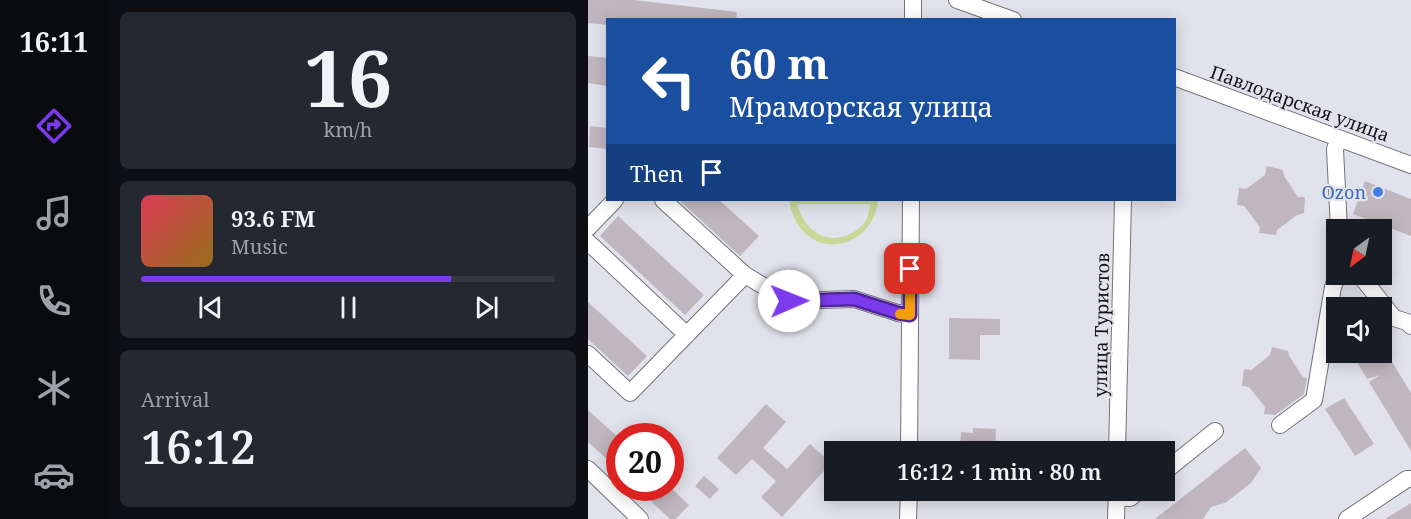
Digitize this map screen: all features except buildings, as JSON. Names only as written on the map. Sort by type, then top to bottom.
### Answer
[{"type":"street","points":[[913,0],[913,18]]},
{"type":"street","points":[[957,0],[1007,18]]},
{"type":"street","name":"Павлодарская улица","points":[[1176,78],[1411,165]]},
{"type":"street","points":[[1339,138],[1335,150],[1339,219]]},
{"type":"street","points":[[588,228],[614,201]]},
{"type":"street","points":[[664,201],[745,275],[789,301],[854,299],[910,315]]},
{"type":"street","points":[[909,441],[911,201]]},
{"type":"street","name":"улица Туристов","points":[[1117,441],[1123,201]]},
{"type":"street","points":[[588,242],[686,334]]},
{"type":"street","points":[[588,354],[630,393],[745,275]]},
{"type":"street","points":[[1280,425],[1314,400],[1334,285]]},
{"type":"street","points":[[1368,285],[1394,318],[1407,322],[1411,326]]},
{"type":"street","points":[[1175,462],[1215,431]]},
{"type":"street","points":[[588,469],[640,519]]},
{"type":"street","points":[[1347,519],[1411,478]]},
{"type":"street","points":[[908,519],[909,501]]},
{"type":"street","points":[[1116,501],[1116,519]]},
{"type":"green space","points":[[789,201],[878,201],[874,216],[863,232],[839,244],[821,243],[813,239],[802,230]],"holes":[[[797,204],[870,204],[864,223],[854,232],[842,237],[829,238],[818,234],[810,227]]]},
{"type":"slow traffic","points":[[900,314],[910,315],[910,291]]},
{"type":"place","name":"Ozon","points":[[1378,192]]},
{"type":"route","points":[[789,301],[854,299],[910,315],[910,269]]}]
